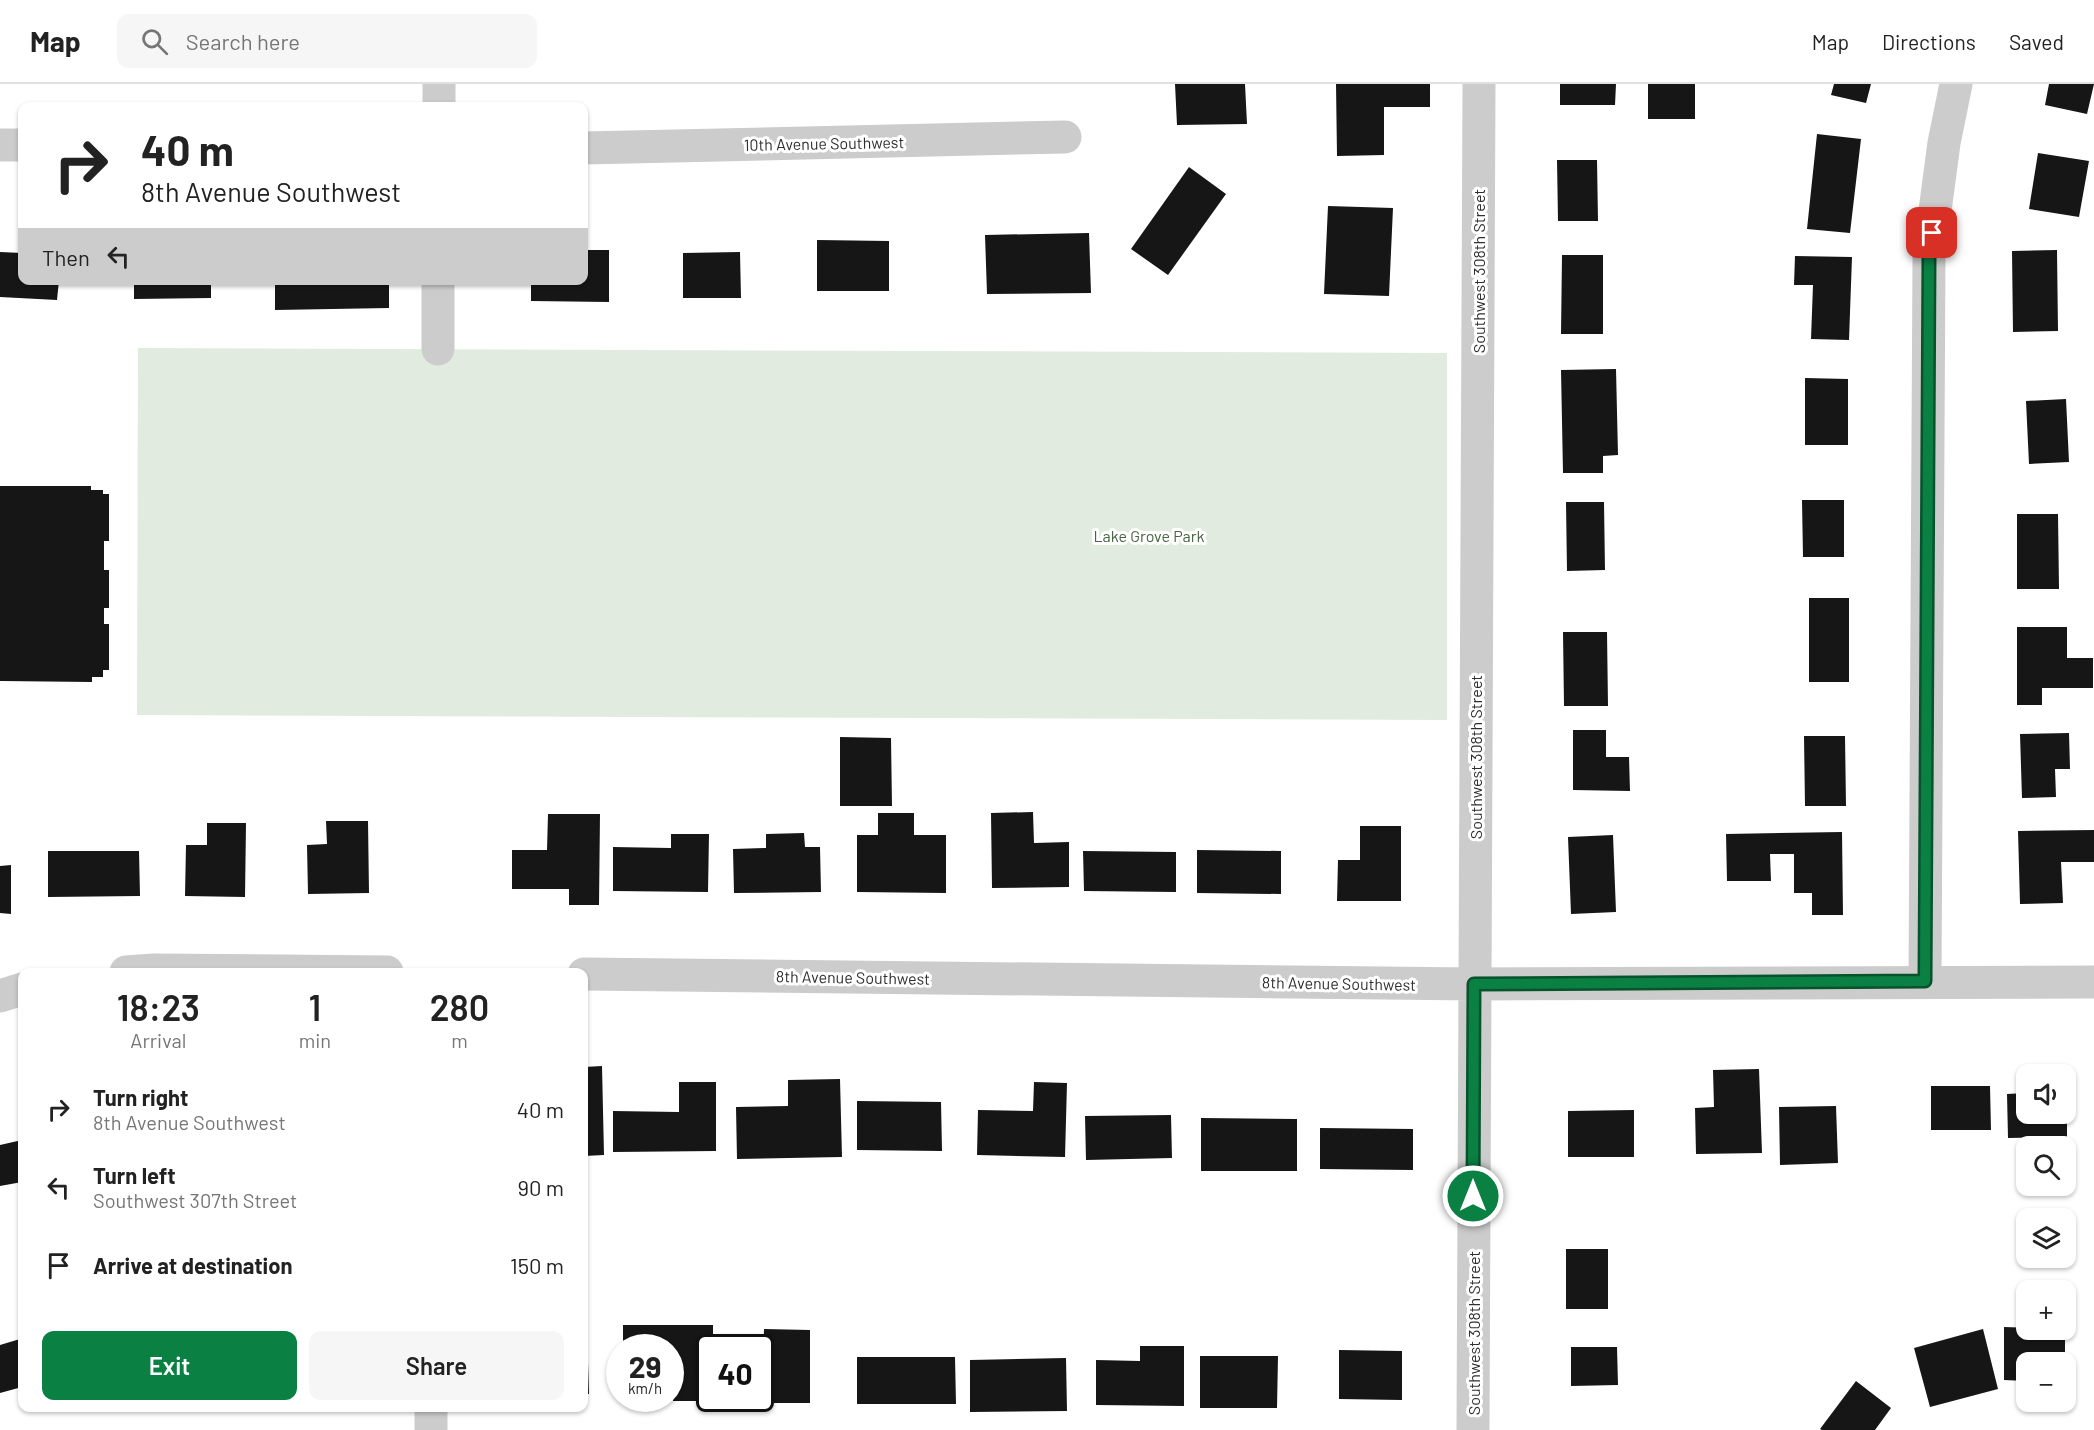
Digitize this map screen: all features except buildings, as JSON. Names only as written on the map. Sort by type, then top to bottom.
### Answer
[{"type":"street","points":[[439,84],[439,102]]},
{"type":"street","name":"Southwest 308th Street","points":[[1473,1430],[1479,84]]},
{"type":"street","points":[[1925,981],[1929,256],[1944,143],[1956,84]]},
{"type":"street","name":"10th Avenue Southwest","points":[[588,148],[1065,137]]},
{"type":"street","points":[[0,145],[18,145]]},
{"type":"street","points":[[438,285],[438,349]]},
{"type":"street","name":"8th Avenue Southwest","points":[[588,974],[1474,984],[2094,982]]},
{"type":"street","points":[[0,996],[18,990]]},
{"type":"street","points":[[431,1412],[431,1430]]},
{"type":"green space","name":"Lake Grove Park","points":[[138,348],[1447,353],[1447,720],[137,715]]},
{"type":"route","points":[[1473,1196],[1474,984],[1925,981],[1929,256],[1932,233]]}]
